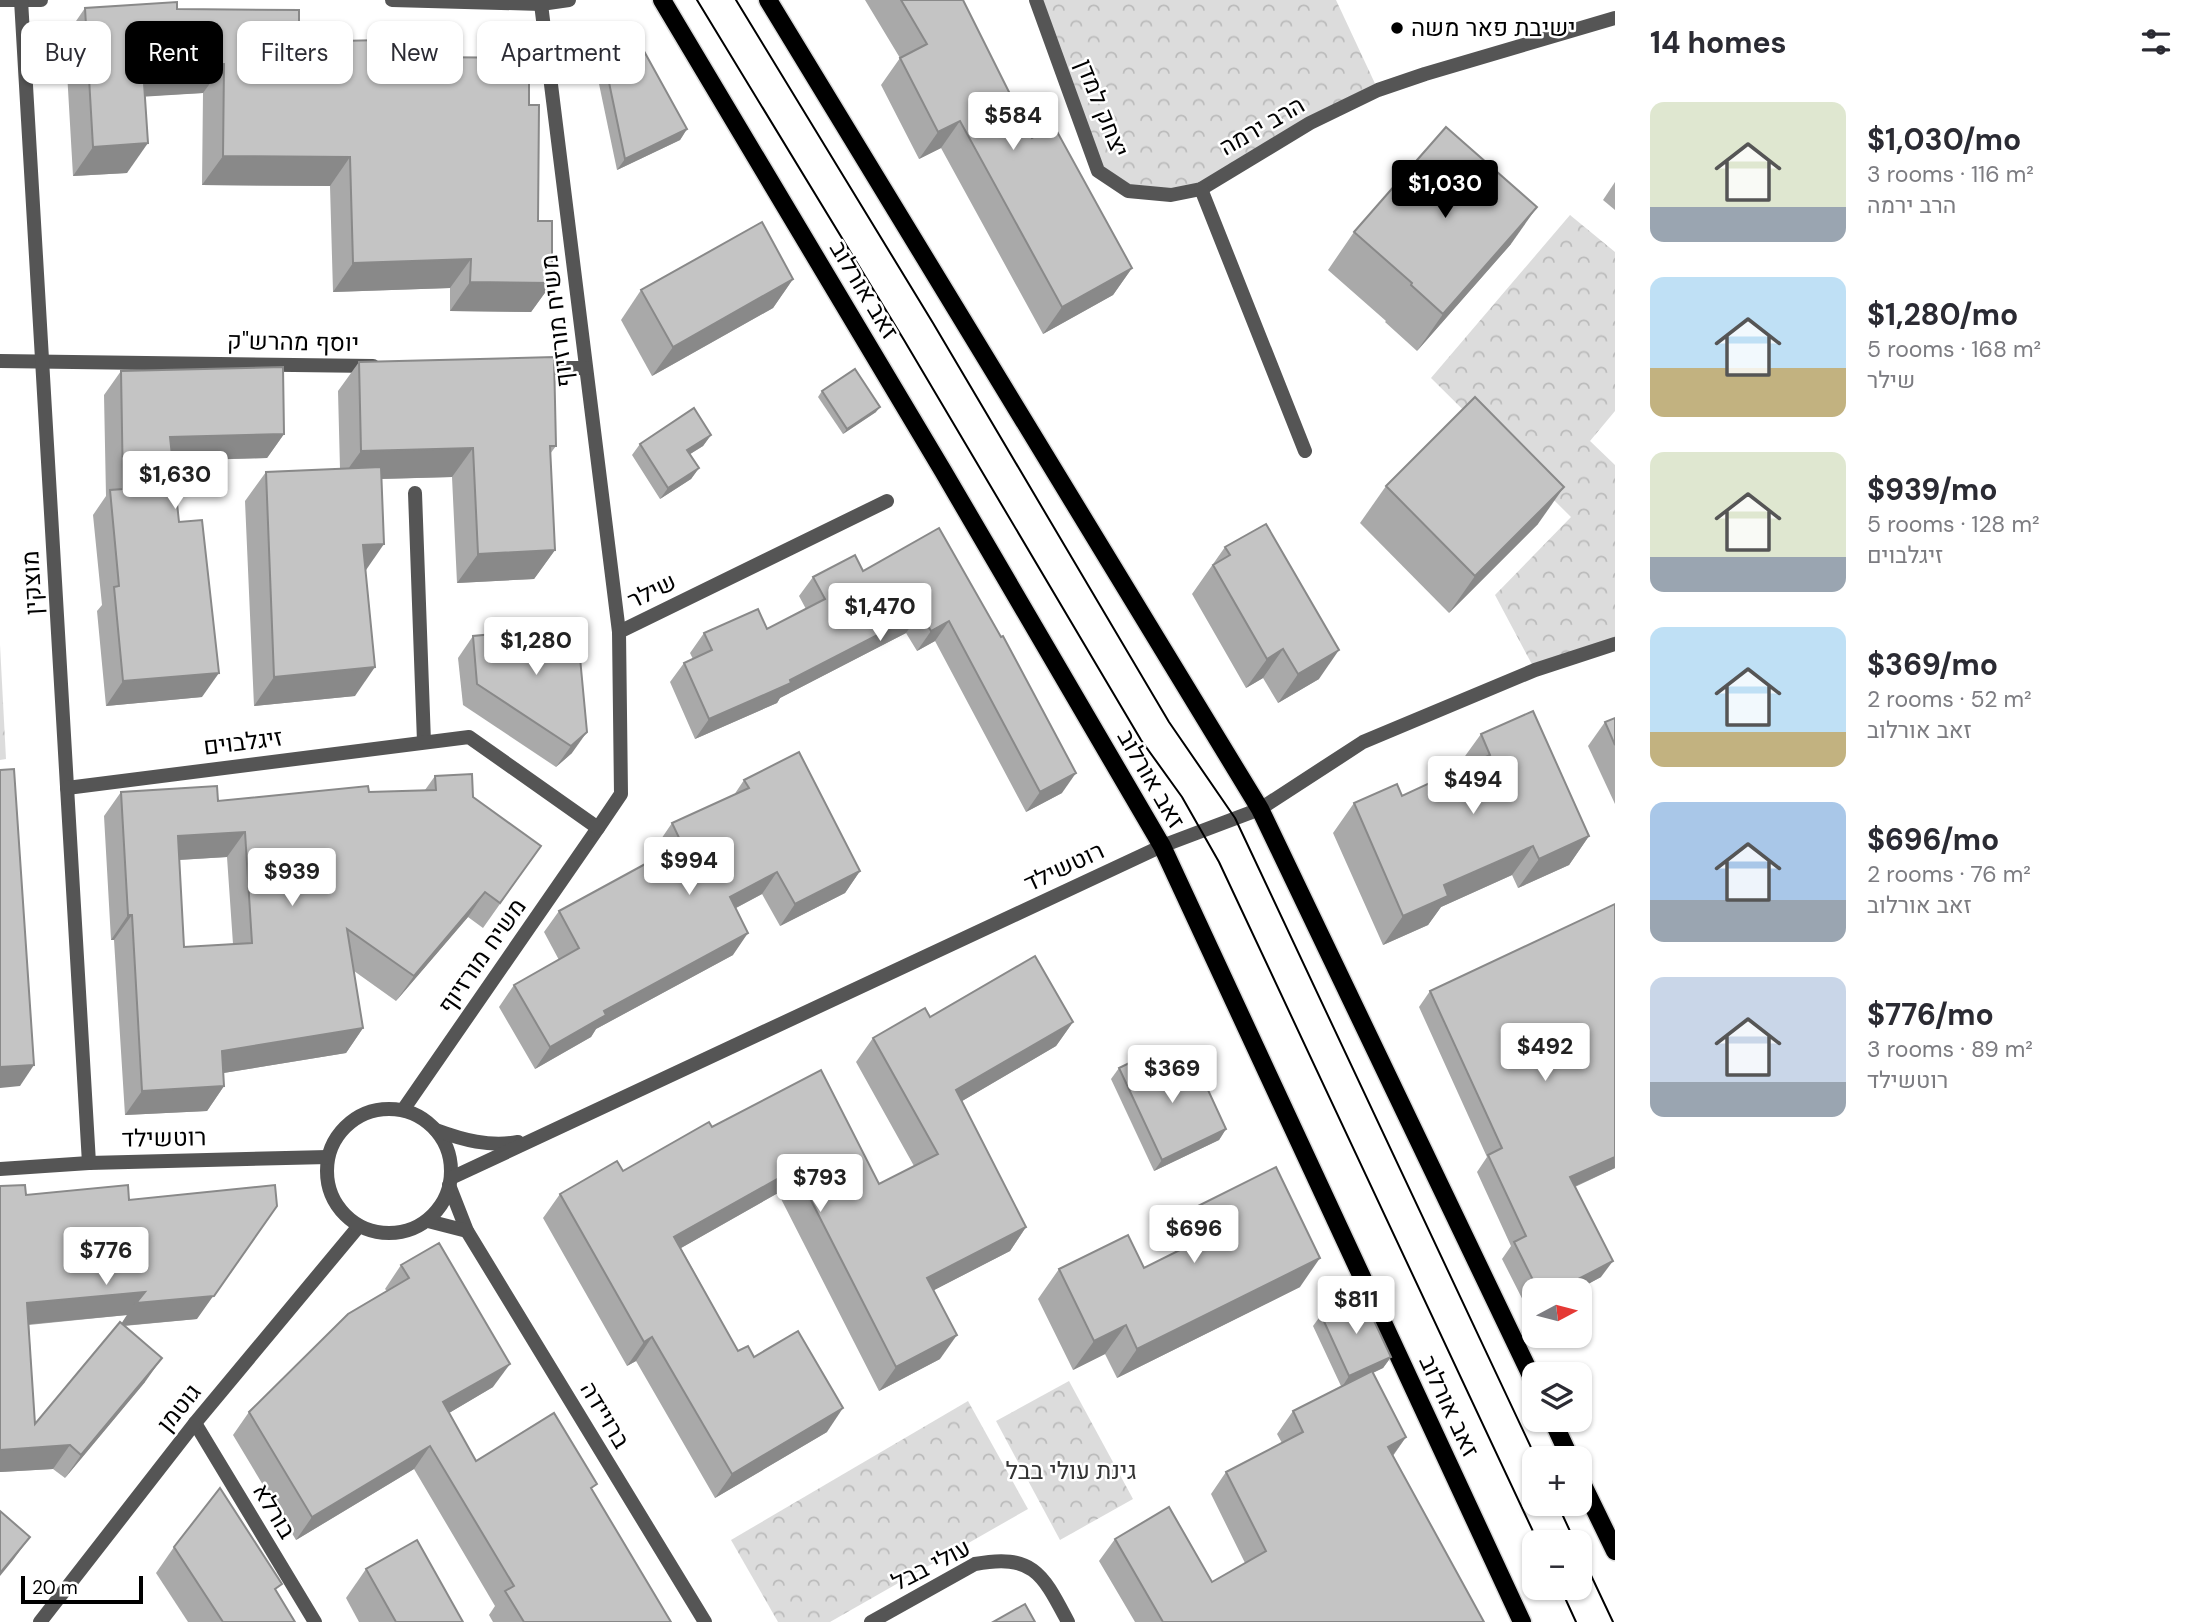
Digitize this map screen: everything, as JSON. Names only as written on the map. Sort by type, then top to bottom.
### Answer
[{"type":"main road","name":"זאב אורלוב","points":[[662,0],[943,471],[1162,846],[1522,1622]]},
{"type":"main road","points":[[768,0],[1260,809],[1524,1362]]},
{"type":"main road","points":[[1592,1503],[1614,1548]]},
{"type":"street","name":"מוצקין","points":[[21,0],[89,1163]]},
{"type":"street","points":[[0,1],[41,0]]},
{"type":"street","points":[[391,0],[541,4],[569,0]]},
{"type":"street","name":"יצחק למדן","points":[[1036,0],[1098,171],[1128,191],[1171,195],[1201,189]]},
{"type":"street","name":"משיח מורזיוף","points":[[541,4],[619,632]]},
{"type":"street","name":"הרב ירמה","points":[[1201,189],[1310,123],[1378,90],[1615,18]]},
{"type":"street","points":[[1201,189],[1305,451]]},
{"type":"street","name":"יוסף מהרש\"ק","points":[[0,361],[390,366]]},
{"type":"street","points":[[516,368],[585,368]]},
{"type":"street","points":[[415,493],[424,742]]},
{"type":"street","name":"שילר","points":[[598,828],[621,794],[619,632],[887,502]]},
{"type":"street","name":"רוטשילד","points":[[450,1181],[533,1139],[1162,846],[1260,809],[1363,742],[1535,670],[1615,644]]},
{"type":"street","name":"זיגלבוים","points":[[67,788],[469,737],[598,828]]},
{"type":"street","name":"משיח מורזיוף","points":[[403,1110],[598,828]]},
{"type":"street","points":[[403,1110],[416,1114],[436,1130],[446,1144],[450,1161],[450,1181],[448,1194],[428,1221],[412,1230],[394,1234],[376,1233],[359,1226],[343,1214],[332,1196],[327,1177],[328,1157],[336,1139],[348,1124],[374,1111],[403,1110]]},
{"type":"street","name":"רוטשילד","points":[[436,1130],[459,1139],[484,1143],[505,1144],[533,1139]]},
{"type":"street","name":"רוטשילד","points":[[0,1169],[89,1163],[328,1157]]},
{"type":"street","name":"ברויידה","points":[[450,1181],[467,1231],[705,1622]]},
{"type":"street","points":[[428,1221],[467,1231]]},
{"type":"street","name":"גוטמן","points":[[40,1622],[195,1423],[359,1226]]},
{"type":"street","name":"בורלא","points":[[195,1423],[315,1622]]},
{"type":"street","name":"עולי בבל","points":[[871,1622],[975,1564],[994,1561],[1016,1562],[1034,1570],[1047,1582],[1068,1622]]},
{"type":"green space","points":[[1036,0],[1336,0],[1378,90],[1201,189],[1128,191],[1098,171]]},
{"type":"green space","points":[[1570,215],[1615,252],[1615,411],[1590,441],[1615,465],[1615,644],[1535,670],[1495,595],[1571,517],[1431,378]]},
{"type":"green space","points":[[0,645],[6,759],[0,760]]},
{"type":"green space","name":"גינת עולי בבל","points":[[1069,1381],[1133,1499],[1060,1540],[996,1421]]},
{"type":"green space","points":[[968,1401],[1028,1509],[830,1622],[778,1622],[731,1540]]},
{"type":"building","points":[[901,0],[963,0],[1032,138],[1054,126],[1132,268],[1062,307],[960,121],[938,132],[900,58],[927,44]]},
{"type":"building","points":[[177,2],[177,9],[299,10],[299,21],[237,21],[237,84],[353,84],[353,41],[367,40],[367,84],[463,84],[463,57],[477,58],[477,84],[529,84],[529,105],[539,105],[538,221],[552,221],[552,283],[470,282],[471,259],[353,263],[350,157],[223,156],[223,21],[125,21],[125,84],[144,84],[148,143],[93,147],[89,84],[111,84],[111,21],[86,21],[85,8]]},
{"type":"building","points":[[645,53],[687,129],[625,159],[609,84],[645,84]]},
{"type":"building","points":[[1446,127],[1537,207],[1443,314],[1354,232]]},
{"type":"building","points":[[762,222],[793,279],[673,347],[641,290]]},
{"type":"building","points":[[554,357],[556,446],[550,446],[555,550],[478,554],[473,448],[361,451],[359,362]]},
{"type":"building","points":[[283,367],[284,434],[170,437],[179,522],[202,520],[219,673],[123,681],[114,587],[119,586],[110,490],[123,489],[121,371]]},
{"type":"building","points":[[855,369],[880,407],[847,429],[822,391]]},
{"type":"building","points":[[1475,397],[1564,487],[1475,576],[1386,486]]},
{"type":"building","points":[[694,408],[711,435],[687,450],[699,468],[668,488],[640,444]]},
{"type":"building","points":[[381,467],[384,544],[363,545],[375,667],[274,677],[266,472]]},
{"type":"building","points":[[1266,524],[1339,650],[1298,674],[1283,649],[1267,659],[1213,565],[1230,555],[1225,547]]},
{"type":"building","points":[[939,528],[1001,637],[1003,636],[1076,773],[1040,792],[949,621],[931,631],[920,613],[790,680],[791,683],[709,719],[684,663],[712,650],[704,633],[758,609],[767,629],[825,599],[813,577],[855,555],[863,571]]},
{"type":"building","points":[[577,626],[587,732],[571,746],[477,684],[473,636]]},
{"type":"building","points":[[1533,711],[1589,836],[1539,859],[1533,846],[1444,885],[1448,896],[1403,916],[1354,803],[1397,784],[1402,796],[1490,755],[1481,734]]},
{"type":"building","points":[[1615,718],[1615,745],[1605,722]]},
{"type":"building","points":[[799,752],[860,871],[795,904],[777,872],[730,897],[748,933],[604,1011],[606,1015],[550,1047],[514,985],[579,948],[559,911],[682,844],[672,823],[749,788],[744,780]]},
{"type":"building","points":[[14,769],[34,1065],[0,1067],[0,770]]},
{"type":"building","points":[[472,774],[473,797],[541,846],[500,903],[485,892],[414,976],[347,929],[363,1028],[222,1051],[224,1086],[142,1091],[132,915],[128,915],[121,792],[217,786],[218,801],[368,786],[369,792],[436,790],[435,776]],"holes":[[[245,832],[252,943],[184,947],[178,836]]]},
{"type":"building","points":[[1615,904],[1615,1157],[1570,1177],[1613,1261],[1580,1278],[1532,1278],[1514,1242],[1526,1236],[1488,1155],[1502,1148],[1430,991]]},
{"type":"building","points":[[1035,956],[1073,1022],[956,1090],[1026,1227],[927,1278],[957,1335],[896,1367],[795,1169],[674,1237],[738,1351],[748,1346],[754,1357],[798,1331],[843,1408],[732,1474],[652,1337],[644,1342],[560,1194],[617,1161],[623,1171],[709,1122],[712,1127],[821,1070],[879,1184],[938,1154],[873,1038],[925,1008],[930,1017]]},
{"type":"building","points":[[1156,1050],[1170,1079],[1197,1066],[1226,1129],[1162,1160],[1119,1068]]},
{"type":"building","points":[[1276,1167],[1320,1258],[1137,1349],[1126,1325],[1094,1341],[1059,1269],[1128,1235],[1144,1268],[1208,1236],[1194,1208]]},
{"type":"building","points":[[25,1185],[26,1195],[128,1185],[129,1200],[275,1185],[277,1206],[214,1296],[136,1303],[145,1292],[27,1303],[35,1424],[120,1322],[162,1358],[81,1455],[70,1445],[0,1450],[0,1186]]},
{"type":"building","points":[[439,1243],[510,1364],[443,1402],[476,1461],[554,1413],[597,1484],[591,1488],[671,1622],[524,1622],[505,1591],[514,1586],[430,1446],[312,1517],[249,1412],[348,1314],[409,1278],[401,1265]]},
{"type":"building","points":[[1362,1295],[1391,1357],[1349,1376],[1321,1315]]},
{"type":"building","points":[[1372,1371],[1406,1437],[1388,1447],[1484,1622],[1163,1622],[1115,1539],[1169,1507],[1212,1582],[1266,1551],[1226,1472],[1303,1432],[1293,1411]]},
{"type":"building","points":[[220,1488],[282,1584],[275,1589],[295,1622],[223,1622],[174,1547]]},
{"type":"building","points":[[0,1511],[30,1537],[0,1573]]},
{"type":"building","points":[[417,1540],[463,1622],[396,1622],[366,1569]]},
{"type":"building","points":[[1025,1604],[1035,1622],[993,1622]]},
{"type":"tram line","points":[[697,0],[904,340],[1141,740],[1182,797],[1219,862],[1532,1530]]},
{"type":"tram line","points":[[736,0],[933,323],[1169,722],[1235,818],[1530,1446]]},
{"type":"tram line","points":[[1563,1516],[1569,1530]]},
{"type":"tram line","points":[[1592,1577],[1613,1622]]},
{"type":"tram line","points":[[1566,1600],[1576,1622]]},
{"type":"place","name":"ישיבת פאר משה","points":[[1397,28]]}]
